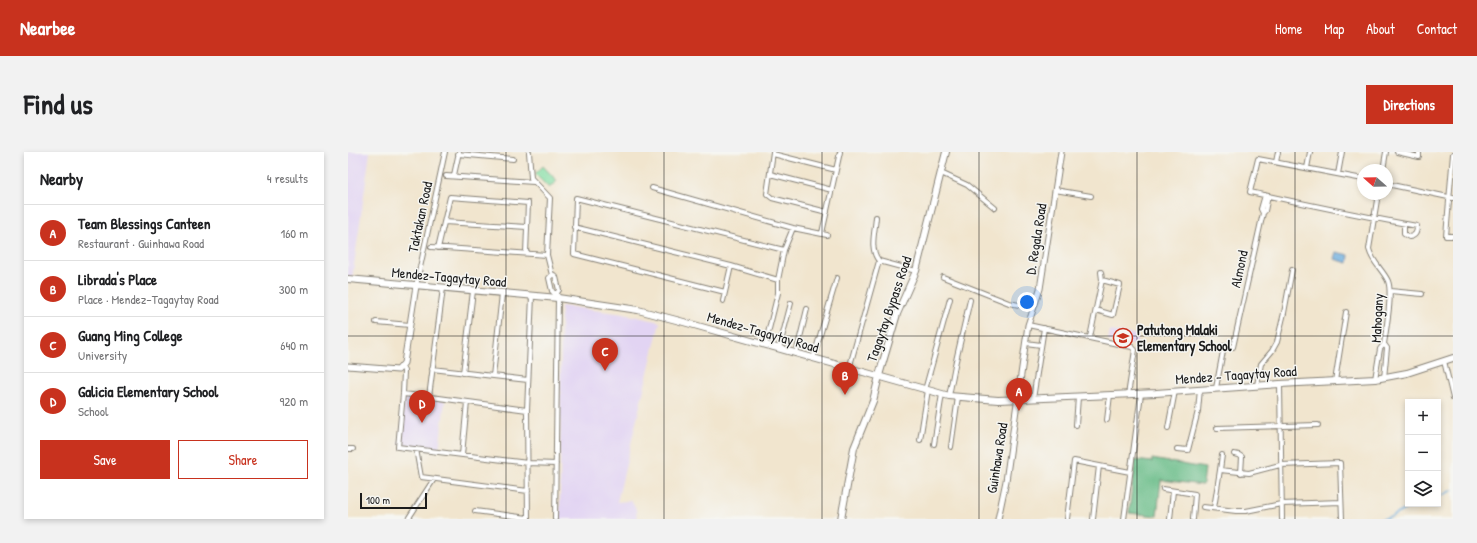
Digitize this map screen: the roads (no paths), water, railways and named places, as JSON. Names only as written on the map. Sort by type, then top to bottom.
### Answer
[{"type":"main road","name":"Tagaytay Bypass Road","points":[[841,519],[852,455],[873,401],[898,314],[916,271],[946,152]]},
{"type":"main road","name":"Mendez-Tagaytay Road","points":[[348,280],[548,297]]},
{"type":"main road","name":"Mendez–Tagaytay Road","points":[[548,297],[557,295],[638,310],[687,322],[879,378],[949,396],[1017,400]]},
{"type":"main road","name":"Mendez - Tagaytay Road","points":[[1017,400],[1141,394],[1258,385],[1375,379],[1407,373],[1453,358]]},
{"type":"street","name":"Taktakan Road","points":[[416,286],[445,152]]},
{"type":"street","points":[[529,152],[531,178],[550,198],[547,254],[552,275],[556,277],[559,290],[557,295],[555,519]]},
{"type":"street","points":[[822,233],[840,152]]},
{"type":"street","name":"D. Regala Road","points":[[1017,400],[1028,324],[1040,289],[1061,152]]},
{"type":"street","points":[[1276,162],[1278,152]]},
{"type":"street","points":[[1307,168],[1310,152]]},
{"type":"street","points":[[1338,174],[1342,152]]},
{"type":"street","points":[[1384,164],[1386,152]]},
{"type":"street","points":[[1397,152],[1419,157],[1419,152]]},
{"type":"street","points":[[454,176],[459,153],[513,159]]},
{"type":"street","points":[[827,212],[772,198],[767,194],[773,153],[836,170]]},
{"type":"street","points":[[1453,154],[1451,198],[1446,236],[1453,236]]},
{"type":"street","points":[[1357,178],[1258,159],[1250,192],[1374,219],[1404,224]]},
{"type":"street","points":[[941,173],[968,185],[995,208]]},
{"type":"street","points":[[770,174],[832,190]]},
{"type":"street","points":[[446,176],[534,182]]},
{"type":"street","points":[[1393,185],[1451,198]]},
{"type":"street","points":[[652,188],[792,228],[828,234]]},
{"type":"street","points":[[1055,190],[1091,196]]},
{"type":"street","name":"Almond","points":[[1216,388],[1224,346],[1233,347],[1263,213],[1265,211],[1267,196]]},
{"type":"street","points":[[438,248],[450,197],[528,203],[526,253]]},
{"type":"street","points":[[725,292],[574,254],[576,198],[784,250]]},
{"type":"street","name":"Mahogany","points":[[1377,200],[1369,249],[1370,256],[1388,281],[1390,290],[1384,344],[1387,348],[1384,378]]},
{"type":"street","points":[[876,217],[873,243],[875,257],[880,262],[916,271]]},
{"type":"street","points":[[444,222],[527,227]]},
{"type":"street","points":[[574,227],[731,266],[778,280]]},
{"type":"street","points":[[765,345],[778,293],[778,280],[784,250],[792,228]]},
{"type":"street","points":[[431,247],[547,254]]},
{"type":"street","points":[[849,369],[880,262]]},
{"type":"street","points":[[723,301],[731,266]]},
{"type":"street","points":[[1258,385],[1261,364],[1272,351],[1277,342],[1292,270]]},
{"type":"street","points":[[1090,337],[1102,280],[1101,272]]},
{"type":"street","points":[[552,275],[549,278],[552,291],[557,295]]},
{"type":"street","points":[[943,277],[1009,303],[1034,308]]},
{"type":"street","points":[[813,359],[837,278]]},
{"type":"street","points":[[1096,310],[1113,315],[1120,285],[1102,280]]},
{"type":"street","points":[[348,366],[398,370],[402,367],[404,364],[416,286]]},
{"type":"street","points":[[429,397],[442,288]]},
{"type":"street","points":[[1390,290],[1422,294]]},
{"type":"street","points":[[463,373],[473,291]]},
{"type":"street","points":[[493,376],[502,294]]},
{"type":"street","points":[[475,511],[528,519],[527,410],[532,296]]},
{"type":"street","points":[[920,440],[926,390],[950,299]]},
{"type":"street","points":[[949,396],[970,300]]},
{"type":"street","points":[[779,349],[791,303]]},
{"type":"street","points":[[796,354],[807,309]]},
{"type":"street","points":[[1335,381],[1346,312]]},
{"type":"street","points":[[376,322],[410,325]]},
{"type":"street","points":[[1028,324],[1132,347],[1135,350],[1128,394]]},
{"type":"street","points":[[1033,399],[1044,328]]},
{"type":"street","points":[[1026,343],[1041,345]]},
{"type":"street","points":[[1375,379],[1380,349],[1384,344]]},
{"type":"street","points":[[1444,361],[1453,398]]},
{"type":"street","points":[[1377,364],[1385,365]]},
{"type":"street","points":[[402,367],[404,371],[403,394],[398,447],[528,463],[556,464]]},
{"type":"street","points":[[432,369],[528,380]]},
{"type":"street","points":[[1280,384],[1282,519]]},
{"type":"street","points":[[1177,448],[1188,450],[1198,411],[1200,389]]},
{"type":"street","points":[[1168,428],[1175,391]]},
{"type":"street","points":[[403,394],[527,410]]},
{"type":"street","points":[[934,444],[942,394]]},
{"type":"street","points":[[1124,519],[1141,394]]},
{"type":"street","points":[[1107,420],[1110,395]]},
{"type":"street","points":[[951,447],[958,397]]},
{"type":"street","points":[[1076,425],[1078,397]]},
{"type":"street","name":"Guinhawa Road","points":[[998,519],[1006,481],[1017,400]]},
{"type":"street","points":[[462,455],[467,402]]},
{"type":"street","points":[[1217,428],[1318,425]]},
{"type":"street","points":[[348,449],[354,450]]},
{"type":"street","points":[[416,449],[421,477],[528,491]]},
{"type":"street","points":[[1214,508],[1222,454]]},
{"type":"street","points":[[1234,454],[1242,457],[1241,473]]},
{"type":"street","points":[[1067,519],[1074,461],[1130,472]]},
{"type":"street","points":[[1220,470],[1249,473],[1280,464],[1340,463],[1342,519]]},
{"type":"street","points":[[1093,519],[1099,466]]},
{"type":"street","points":[[408,519],[434,479]]},
{"type":"street","points":[[1163,489],[1195,494],[1193,519]]},
{"type":"street","points":[[1170,519],[1173,491]]},
{"type":"street","points":[[1203,506],[1246,511],[1281,504],[1341,502]]},
{"type":"water","points":[[1336,252],[1349,255],[1348,263],[1334,259]]},
{"type":"waterway","points":[[1441,496],[1453,490]]},
{"type":"waterway","points":[[1381,519],[1391,517],[1410,507]]},
{"type":"place","name":"Patutong Malaki Elementary School","points":[[1123,338]]},
{"type":"place","name":"Guang Ming College","points":[[605,371]]},
{"type":"place","name":"Librada's Place","points":[[845,395]]},
{"type":"place","name":"Team Blessings Canteen","points":[[1019,411]]},
{"type":"place","name":"Galicia Elementary School","points":[[422,423]]}]
